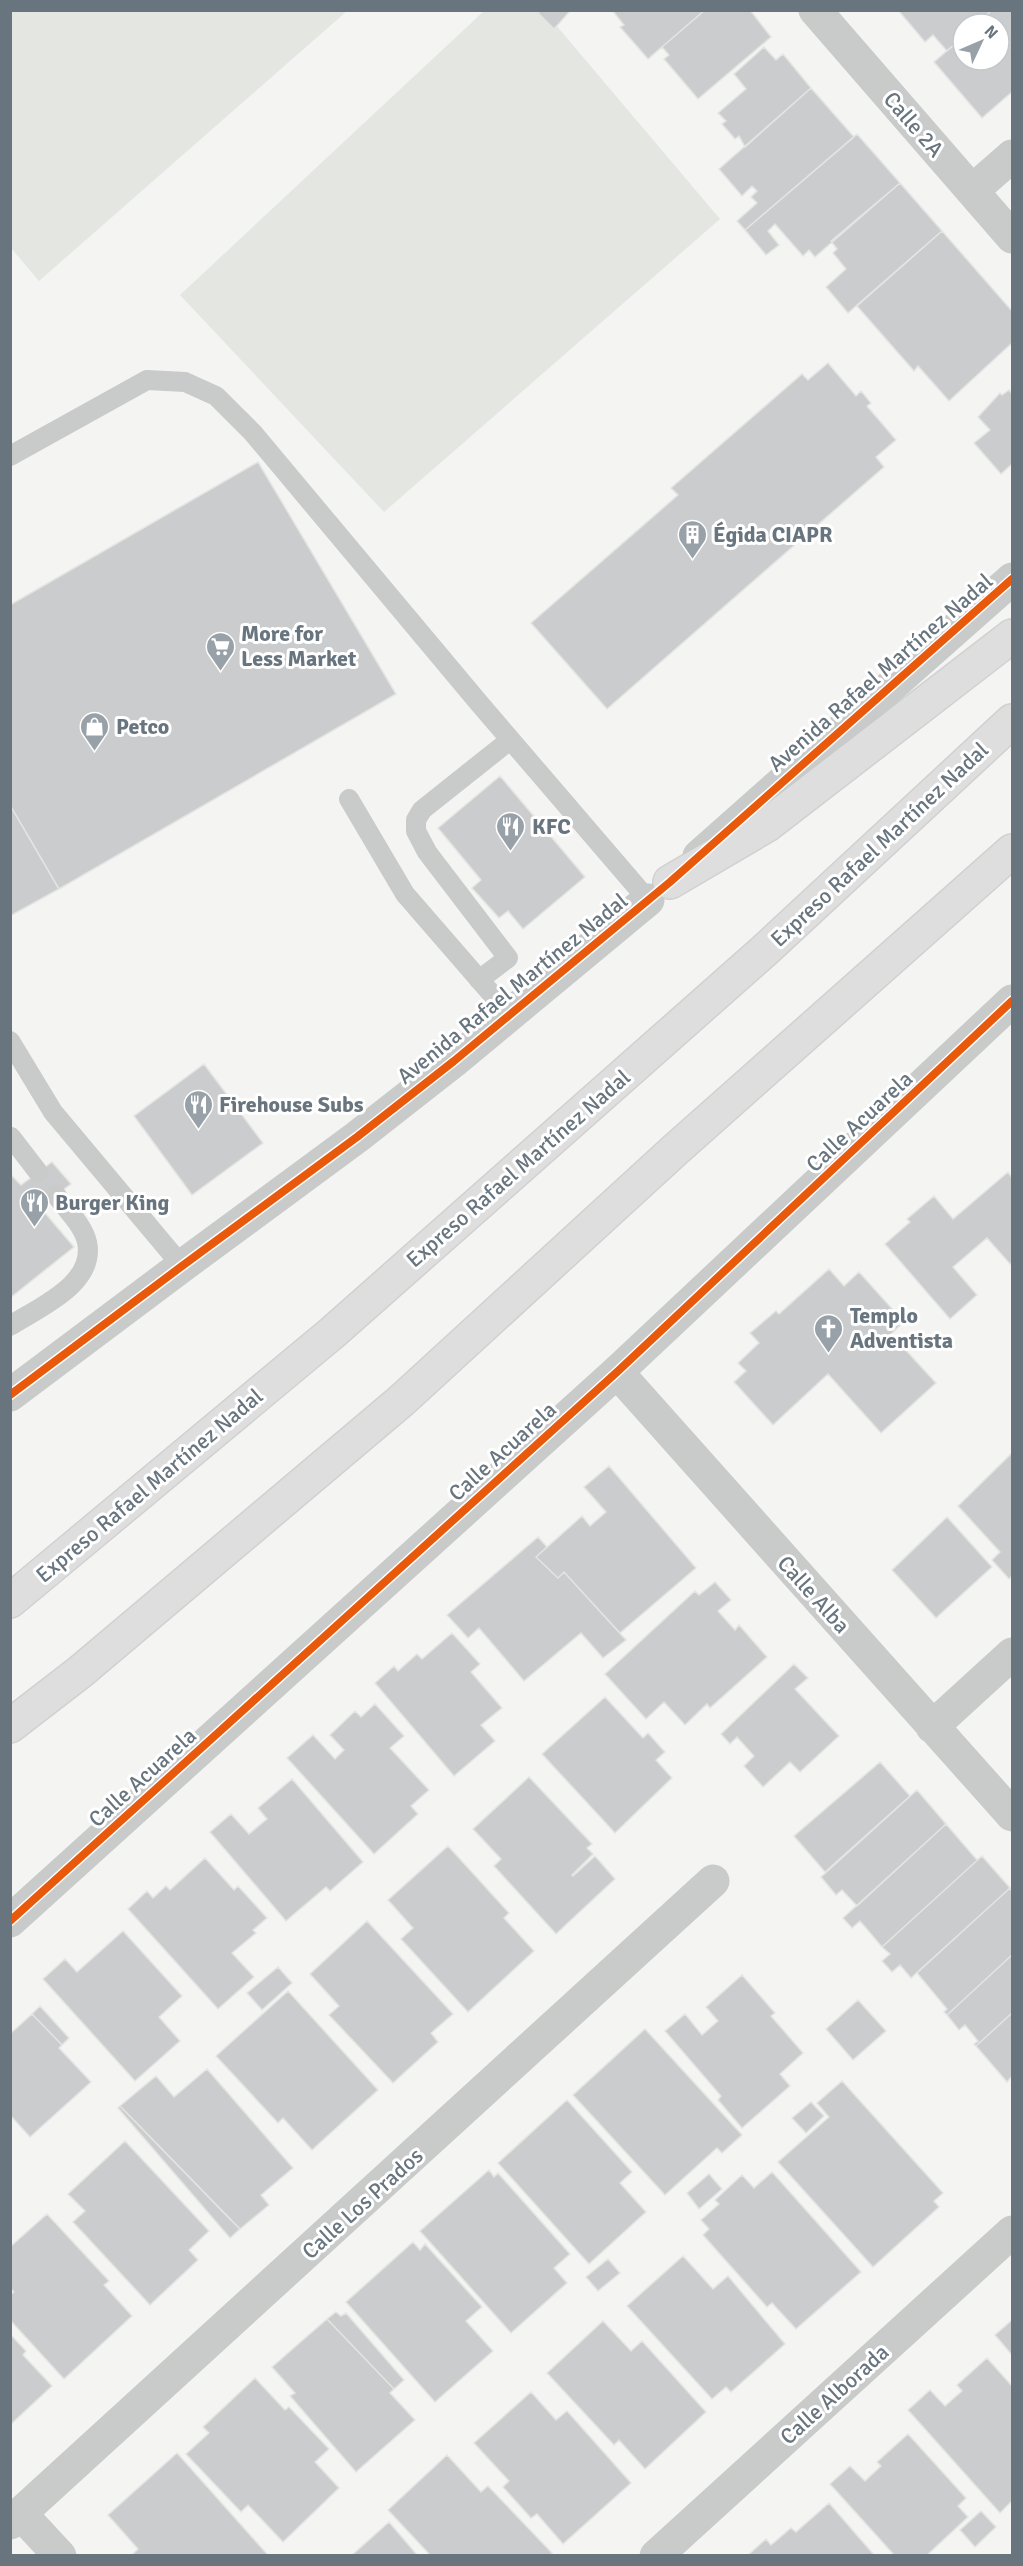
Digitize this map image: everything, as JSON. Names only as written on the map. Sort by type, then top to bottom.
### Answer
[{"type":"highway","points":[[659,891],[767,825],[1012,636]]},
{"type":"highway","name":"Expreso Rafael Martínez Nadal","points":[[10,1601],[332,1333],[764,951],[1012,721]]},
{"type":"highway","points":[[10,1726],[80,1672],[401,1401],[675,1150],[1012,851]]},
{"type":"street","name":"Calle 2A","points":[[815,10],[1012,237]]},
{"type":"street","points":[[972,191],[1012,156]]},
{"type":"street","name":"Avenida Rafael Martínez Nadal","points":[[10,1395],[357,1137],[510,1015],[659,891],[1012,579]]},
{"type":"street","name":"Calle Acuarela","points":[[10,1921],[617,1372],[1012,1002]]},
{"type":"street","name":"Calle Alba","points":[[617,1372],[1012,1815]]},
{"type":"street","points":[[932,1727],[1012,1654]]},
{"type":"street","name":"Calle Los Prados","points":[[16,2518],[713,1881]]},
{"type":"street","name":"Calle Alborada","points":[[656,2556],[1012,2232]]},
{"type":"street","points":[[16,2518],[60,2556]]},
{"type":"lane","points":[[10,456],[147,380],[185,382],[216,396],[254,433],[510,740],[659,891]]},
{"type":"lane","points":[[479,980],[508,958],[427,852],[416,831],[416,820],[422,810],[510,740]]},
{"type":"lane","points":[[349,799],[405,894],[510,1015]]},
{"type":"lane","points":[[10,1041],[53,1112],[182,1266]]},
{"type":"lane","points":[[11,1137],[38,1172]]},
{"type":"lane","points":[[10,1326],[61,1294],[74,1282],[88,1257],[87,1240],[80,1226],[56,1195]]},
{"type":"shaded area","points":[[10,11],[347,11],[39,281],[11,248]]},
{"type":"shaded area","points":[[484,11],[544,11],[720,219],[384,512],[180,295]]},
{"type":"building","points":[[541,10],[571,10],[554,29],[538,13]]},
{"type":"building","points":[[612,10],[705,10],[648,59],[620,27],[624,25]]},
{"type":"building","points":[[705,10],[750,10],[771,37],[698,99],[664,59],[669,55],[662,47]]},
{"type":"building","points":[[898,10],[992,10],[990,12],[951,12],[951,48],[947,51],[933,35],[925,42]]},
{"type":"building","points":[[1012,10],[1012,92],[982,118],[934,62],[951,47],[951,72],[1011,72],[1011,12],[990,12]]},
{"type":"building","points":[[764,47],[776,60],[783,54],[811,88],[745,147],[739,136],[735,139],[722,124],[726,121],[718,113],[746,89],[734,74]]},
{"type":"building","points":[[811,88],[854,137],[745,230],[737,221],[757,203],[751,197],[757,191],[752,186],[742,196],[719,169]]},
{"type":"building","points":[[857,134],[900,183],[815,257],[809,250],[803,256],[775,224],[768,231],[779,245],[766,255],[745,230]]},
{"type":"building","points":[[900,183],[942,231],[848,313],[826,287],[846,269],[833,253],[837,249],[831,241]]},
{"type":"building","points":[[942,231],[1012,311],[1012,343],[949,401],[918,366],[914,371],[857,306]]},
{"type":"building","name":"Égida CIAPR","points":[[828,363],[856,396],[861,391],[871,403],[867,406],[896,440],[876,457],[884,467],[607,709],[531,623],[678,495],[671,488],[802,374],[808,380]]},
{"type":"building","points":[[1009,390],[1012,394],[1012,464],[1001,474],[974,443],[990,430],[978,417],[1000,393],[1002,395]]},
{"type":"building","points":[[258,462],[396,694],[59,889],[10,805],[10,605]]},
{"type":"building","name":"KFC","points":[[500,776],[585,877],[523,929],[508,911],[499,918],[472,888],[481,880],[438,828]]},
{"type":"building","points":[[10,805],[59,889],[10,916]]},
{"type":"building","name":"Firehouse Subs","points":[[204,1064],[263,1143],[192,1195],[134,1116]]},
{"type":"building","name":"Burger King","points":[[52,1162],[71,1184],[40,1207],[74,1247],[10,1298],[10,1174],[21,1185]]},
{"type":"building","points":[[1008,1172],[1012,1178],[1012,1262],[1010,1264],[987,1238],[953,1267],[977,1295],[950,1319],[885,1244],[910,1222],[907,1219],[934,1196],[953,1219]]},
{"type":"building","name":"Templo Adventista","points":[[829,1269],[844,1286],[859,1272],[904,1322],[891,1334],[936,1383],[881,1433],[828,1374],[773,1425],[734,1382],[746,1371],[738,1363],[759,1343],[750,1333],[776,1311],[779,1314]]},
{"type":"building","points":[[1012,1453],[1012,1576],[1009,1579],[992,1560],[1000,1552],[958,1506]]},
{"type":"building","points":[[609,1466],[696,1568],[620,1633],[564,1572],[558,1578],[536,1557],[582,1516],[590,1526],[606,1512],[584,1487]]},
{"type":"building","points":[[947,1517],[992,1567],[936,1618],[892,1570]]},
{"type":"building","points":[[538,1537],[547,1547],[536,1557],[558,1578],[564,1572],[626,1640],[603,1658],[581,1633],[524,1681],[479,1628],[468,1638],[447,1615]]},
{"type":"building","points":[[715,1582],[731,1600],[718,1611],[735,1630],[739,1625],[767,1657],[710,1708],[707,1704],[685,1725],[664,1702],[646,1719],[605,1674],[695,1591],[699,1595]]},
{"type":"building","points":[[452,1633],[480,1664],[471,1672],[502,1708],[481,1725],[495,1741],[454,1776],[375,1683],[394,1666],[398,1671],[417,1654],[422,1659]]},
{"type":"building","points":[[794,1664],[808,1678],[795,1689],[839,1736],[800,1772],[790,1762],[763,1787],[744,1766],[754,1756],[737,1737],[730,1744],[721,1734]]},
{"type":"building","points":[[605,1697],[643,1738],[648,1733],[665,1752],[656,1760],[672,1778],[615,1833],[542,1754]]},
{"type":"building","points":[[375,1704],[404,1736],[390,1748],[429,1790],[411,1806],[418,1814],[374,1854],[287,1758],[313,1735],[335,1759],[344,1750],[330,1735],[355,1711],[361,1717]]},
{"type":"building","points":[[880,1762],[910,1796],[825,1872],[794,1836]]},
{"type":"building","points":[[529,1777],[592,1844],[587,1848],[593,1854],[572,1875],[595,1856],[615,1879],[556,1934],[494,1866],[501,1859],[473,1829]]},
{"type":"building","points":[[292,1779],[363,1862],[330,1891],[326,1887],[286,1921],[210,1832],[231,1814],[249,1834],[267,1819],[258,1808]]},
{"type":"building","points":[[917,1790],[946,1824],[857,1906],[842,1890],[836,1895],[821,1877]]},
{"type":"building","points":[[946,1824],[977,1860],[982,1856],[882,1947],[860,1921],[852,1928],[843,1918]]},
{"type":"building","points":[[448,1846],[509,1913],[504,1918],[534,1951],[468,2012],[401,1939],[413,1928],[388,1900]]},
{"type":"building","points":[[982,1856],[1010,1888],[911,1978],[900,1965],[892,1972],[882,1961],[890,1954],[882,1947]]},
{"type":"building","points":[[205,1858],[234,1890],[238,1886],[267,1918],[253,1930],[256,1933],[232,1953],[254,1977],[218,2009],[128,1909],[147,1891],[153,1898],[166,1886],[170,1890]]},
{"type":"building","points":[[1010,1888],[1012,1892],[1012,1955],[947,2015],[944,2012],[947,2009],[917,1973]]},
{"type":"building","points":[[367,1921],[453,2014],[431,2033],[438,2042],[393,2083],[329,2015],[339,2006],[310,1974]]},
{"type":"building","points":[[123,1931],[182,1996],[159,2017],[180,2041],[135,2081],[43,1979],[65,1959],[77,1972]]},
{"type":"building","points":[[1012,1955],[1012,2013],[976,2046],[974,2044],[978,2041],[965,2025],[959,2030],[947,2015]]},
{"type":"building","points":[[278,1967],[292,1983],[262,2010],[247,1993]]},
{"type":"building","points":[[742,1975],[775,2013],[771,2016],[803,2053],[780,2074],[790,2086],[742,2128],[718,2100],[721,2096],[665,2031],[685,2014],[702,2035],[718,2021],[706,2007]]},
{"type":"building","points":[[288,1991],[378,2090],[312,2150],[283,2118],[278,2123],[216,2056]]},
{"type":"building","points":[[858,2000],[886,2031],[853,2060],[826,2029]]},
{"type":"building","points":[[40,2006],[69,2038],[62,2045],[32,2014]]},
{"type":"building","points":[[1012,2013],[1012,2076],[1007,2082],[976,2046]]},
{"type":"building","points":[[32,2014],[62,2045],[59,2048],[91,2082],[30,2137],[10,2115],[10,2034]]},
{"type":"building","points":[[645,2029],[742,2135],[722,2153],[717,2148],[665,2195],[573,2095]]},
{"type":"building","points":[[207,2069],[293,2168],[261,2195],[269,2205],[240,2229],[120,2106],[156,2076],[174,2097]]},
{"type":"building","points":[[842,2081],[943,2193],[934,2201],[939,2207],[873,2267],[778,2162],[829,2117],[817,2103]]},
{"type":"building","points":[[567,2100],[632,2172],[620,2183],[646,2212],[589,2264],[498,2163]]},
{"type":"building","points":[[811,2102],[824,2116],[806,2133],[792,2118]]},
{"type":"building","points":[[120,2106],[240,2229],[230,2238],[118,2108]]},
{"type":"building","points":[[125,2141],[209,2231],[189,2250],[198,2260],[150,2305],[73,2222],[85,2211],[68,2194]]},
{"type":"building","points":[[489,2170],[494,2177],[498,2173],[570,2254],[554,2268],[567,2283],[511,2333],[420,2231]]},
{"type":"building","points":[[772,2172],[861,2272],[796,2329],[772,2303],[767,2307],[703,2235],[709,2229],[701,2220],[719,2204],[715,2200],[742,2175],[754,2188]]},
{"type":"building","points":[[709,2174],[722,2189],[699,2209],[687,2193]]},
{"type":"building","points":[[47,2214],[109,2281],[104,2285],[132,2316],[64,2379],[10,2320],[10,2295],[14,2292],[10,2288],[10,2247]]},
{"type":"building","points":[[413,2242],[420,2250],[425,2244],[482,2307],[466,2321],[493,2351],[435,2402],[346,2302]]},
{"type":"building","points":[[683,2256],[713,2289],[728,2276],[785,2344],[731,2392],[726,2387],[712,2399],[627,2306]]},
{"type":"building","points":[[608,2259],[620,2273],[598,2291],[586,2277]]},
{"type":"building","points":[[336,2312],[341,2316],[346,2313],[404,2380],[394,2389],[327,2319]]},
{"type":"building","points":[[327,2319],[394,2389],[390,2393],[415,2420],[356,2472],[290,2396],[295,2393],[272,2367]]},
{"type":"building","points":[[1012,2320],[1012,2355],[995,2335]]},
{"type":"building","points":[[603,2321],[631,2351],[642,2341],[706,2412],[645,2469],[619,2440],[614,2445],[547,2373]]},
{"type":"building","points":[[10,2334],[26,2351],[23,2355],[52,2386],[10,2425]]},
{"type":"building","points":[[987,2358],[1012,2386],[1012,2501],[1000,2513],[908,2410],[930,2390],[945,2406],[962,2391],[957,2385]]},
{"type":"building","points":[[255,2378],[285,2410],[289,2407],[329,2449],[315,2462],[339,2488],[283,2542],[248,2505],[241,2512],[186,2454],[209,2433],[203,2427]]},
{"type":"building","points":[[531,2392],[556,2420],[567,2411],[631,2483],[563,2544],[537,2514],[531,2518],[503,2487],[509,2481],[474,2443]]},
{"type":"building","points":[[908,2434],[966,2498],[958,2506],[968,2517],[926,2556],[895,2556],[830,2484],[850,2466],[865,2481],[881,2466],[877,2462]]},
{"type":"building","points":[[177,2453],[267,2554],[265,2556],[131,2556],[138,2549],[108,2515]]},
{"type":"building","points":[[447,2455],[481,2492],[488,2486],[552,2553],[549,2556],[431,2556],[388,2510]]},
{"type":"building","points":[[829,2503],[875,2556],[747,2556],[766,2539],[771,2545],[791,2528],[796,2532]]},
{"type":"building","points":[[981,2511],[996,2527],[975,2547],[960,2530]]},
{"type":"building","points":[[389,2522],[418,2556],[351,2556]]},
{"type":"cycle path","points":[[10,1395],[357,1137],[454,1061],[670,882],[1012,579]]},
{"type":"cycle path","points":[[10,1921],[617,1372],[1012,1001]]},
{"type":"place","name":"Égida CIAPR","points":[[692,560]]},
{"type":"place","name":"More for Less Market","points":[[220,672]]},
{"type":"place","name":"Petco","points":[[95,752]]},
{"type":"place","name":"KFC","points":[[511,852]]},
{"type":"place","name":"Firehouse Subs","points":[[198,1130]]},
{"type":"place","name":"Burger King","points":[[34,1228]]},
{"type":"place","name":"Templo Adventista","points":[[829,1354]]}]
